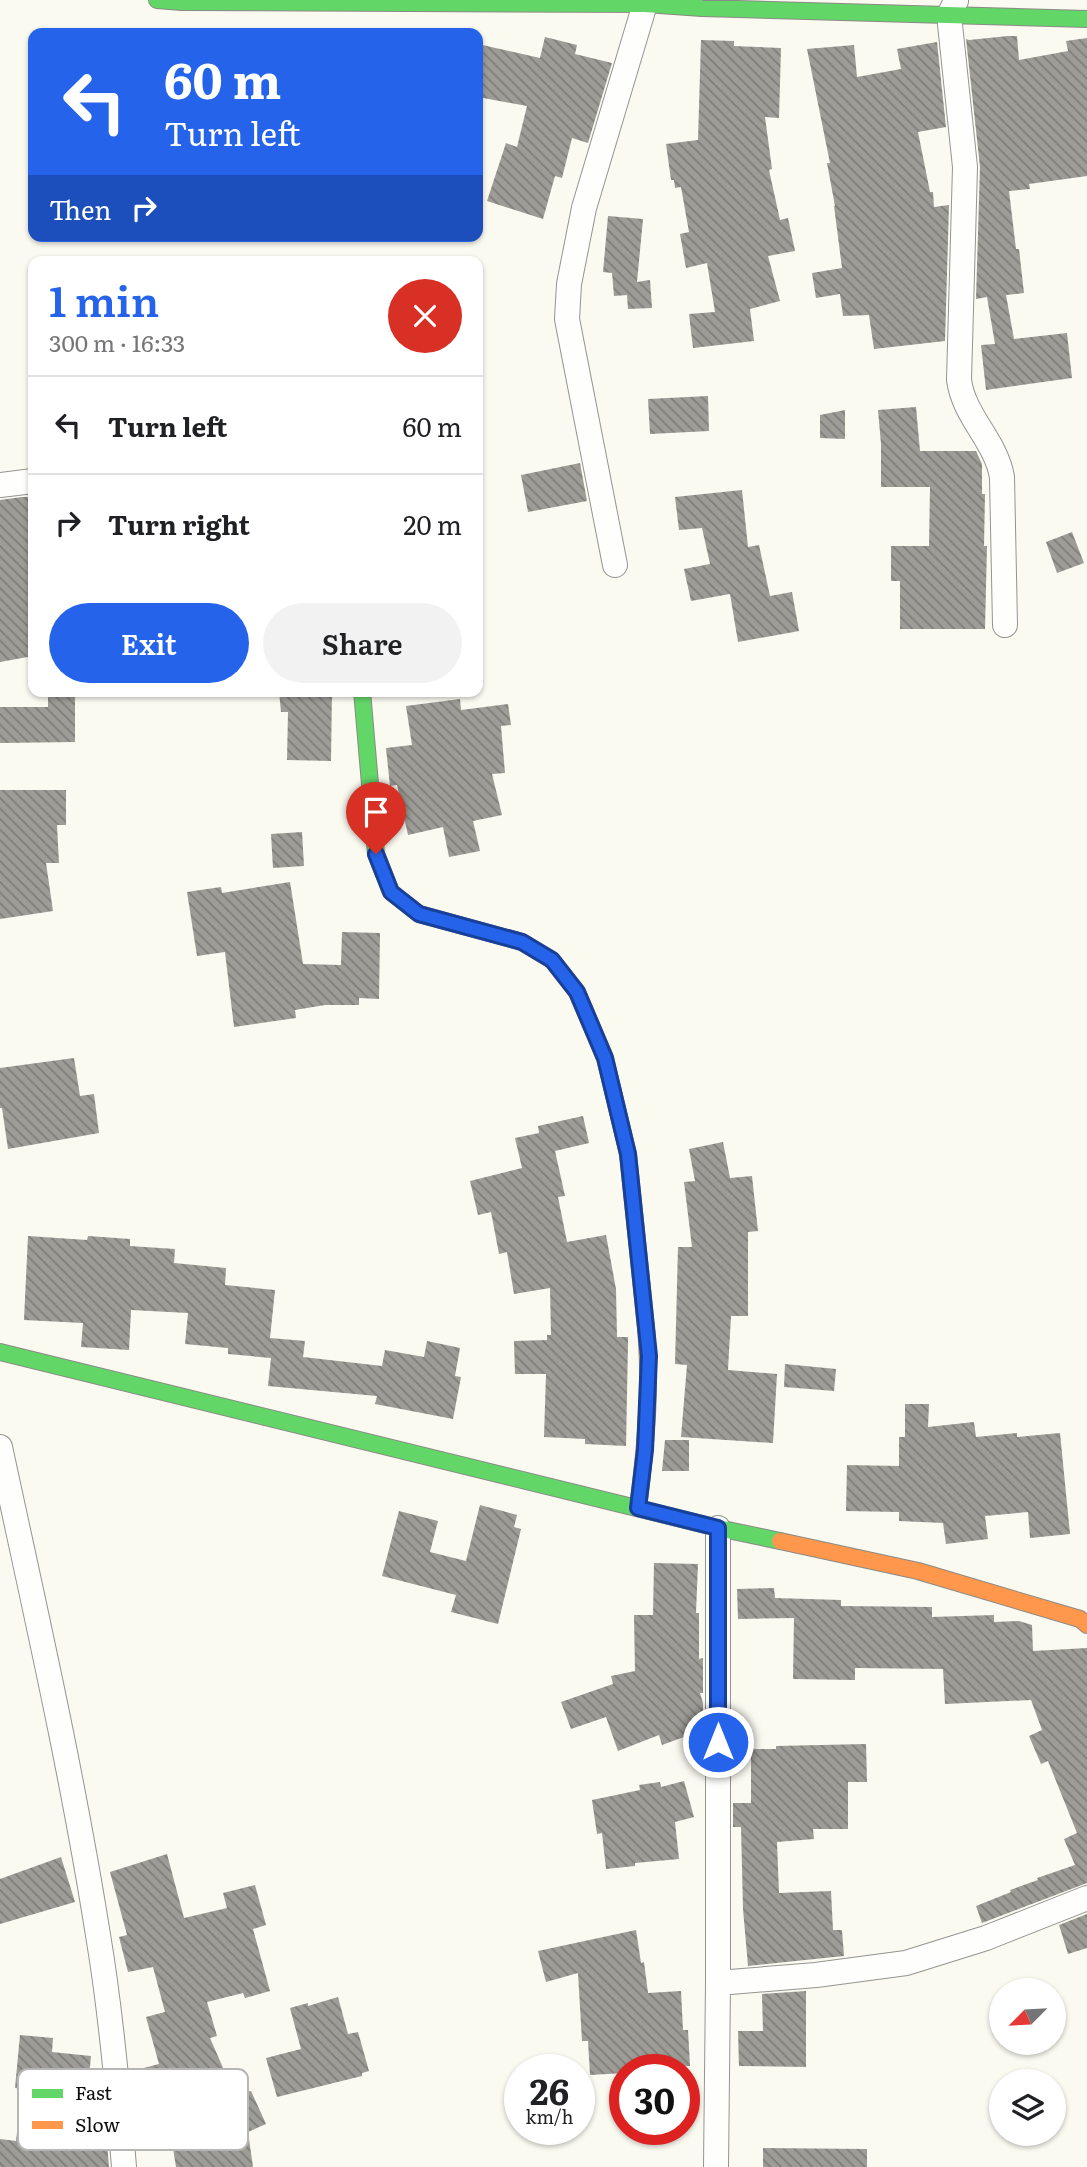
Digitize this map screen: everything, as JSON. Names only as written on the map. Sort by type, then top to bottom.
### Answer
[{"type":"street","points":[[158,0],[952,8],[1087,19]]},
{"type":"street","points":[[615,565],[568,319],[569,284],[584,208],[645,4]]},
{"type":"street","points":[[952,8],[965,167],[959,380],[961,394],[999,462],[1002,477],[1005,625]]},
{"type":"street","points":[[0,485],[28,482]]},
{"type":"street","points":[[363,697],[376,854],[391,892],[419,914],[522,942],[552,960],[577,992],[605,1058],[628,1154],[649,1356],[645,1450],[638,1508]]},
{"type":"street","points":[[0,1352],[718,1528],[918,1571],[1080,1619],[1087,1625]]},
{"type":"street","points":[[0,1447],[68,1767],[99,1937],[115,2069]]},
{"type":"street","points":[[716,2167],[718,1528]]},
{"type":"street","points":[[718,1983],[816,1975],[906,1963],[986,1938],[1087,1898]]},
{"type":"building","points":[[1017,36],[1019,60],[1068,51],[1066,41],[1087,38],[1087,176],[1029,184],[1030,189],[1009,191],[1024,293],[1006,295],[1014,339],[1067,333],[1072,378],[986,390],[981,345],[995,344],[987,297],[976,299],[980,167],[966,39]]},
{"type":"building","points":[[545,37],[577,45],[575,54],[612,63],[588,143],[572,138],[562,178],[555,176],[543,219],[487,201],[506,143],[517,147],[527,106],[483,98],[483,45],[540,58]]},
{"type":"building","points":[[701,40],[734,41],[734,46],[781,48],[779,118],[765,117],[772,169],[769,170],[780,220],[788,218],[795,251],[768,256],[780,301],[750,309],[754,341],[693,348],[689,314],[715,312],[707,263],[686,268],[680,234],[689,232],[681,187],[675,188],[674,180],[671,180],[666,144],[698,140]]},
{"type":"building","points":[[937,42],[946,127],[918,132],[930,192],[933,192],[934,207],[949,205],[945,341],[874,349],[869,315],[843,316],[840,294],[816,298],[812,273],[842,268],[827,163],[830,163],[807,49],[854,45],[857,77],[901,69],[897,49]]},
{"type":"building","points":[[608,216],[643,219],[637,282],[650,280],[652,308],[628,309],[627,295],[614,296],[612,273],[603,272]]},
{"type":"building","points":[[708,396],[709,431],[650,434],[648,399]]},
{"type":"building","points":[[916,407],[920,451],[976,451],[982,464],[982,494],[985,494],[984,546],[987,546],[985,629],[900,629],[900,581],[891,581],[891,546],[929,546],[930,487],[881,487],[878,410]]},
{"type":"building","points":[[845,410],[845,439],[820,438],[820,415]]},
{"type":"building","points":[[580,463],[587,501],[528,512],[521,475]]},
{"type":"building","points":[[742,490],[748,547],[759,545],[770,596],[792,592],[799,631],[738,642],[730,594],[691,601],[684,569],[710,564],[702,528],[679,530],[675,497]]},
{"type":"building","points":[[28,497],[28,657],[0,662],[0,500]]},
{"type":"building","points":[[1072,532],[1084,563],[1057,573],[1046,542]]},
{"type":"building","points":[[48,697],[75,697],[75,742],[0,743],[0,707],[48,707]]},
{"type":"building","points":[[280,697],[332,697],[331,761],[287,760],[288,712],[281,712]]},
{"type":"building","points":[[460,699],[461,710],[508,704],[511,725],[501,726],[505,773],[492,774],[502,815],[473,821],[480,851],[449,857],[443,827],[408,835],[397,785],[390,786],[386,748],[412,745],[406,706]]},
{"type":"building","points":[[0,790],[66,790],[66,825],[57,825],[59,863],[46,863],[53,911],[0,919]]},
{"type":"building","points":[[302,832],[304,866],[273,868],[271,834]]},
{"type":"building","points":[[290,882],[303,964],[341,965],[342,932],[380,933],[379,999],[359,998],[359,1005],[325,1005],[295,1010],[296,1018],[234,1027],[225,952],[197,956],[187,892],[221,887],[222,893]]},
{"type":"building","points":[[74,1058],[80,1096],[94,1094],[99,1133],[8,1149],[0,1108],[0,1068]]},
{"type":"building","points":[[583,1116],[589,1143],[555,1151],[565,1196],[558,1197],[567,1242],[606,1235],[616,1289],[617,1337],[628,1337],[626,1446],[585,1444],[585,1439],[544,1437],[546,1374],[515,1374],[514,1341],[547,1340],[547,1335],[551,1335],[550,1288],[514,1294],[507,1252],[499,1254],[491,1212],[478,1215],[470,1181],[522,1168],[515,1138],[539,1133],[538,1126]]},
{"type":"building","points":[[723,1142],[730,1178],[752,1176],[758,1231],[748,1232],[748,1316],[731,1316],[728,1370],[777,1374],[773,1443],[681,1437],[687,1365],[675,1364],[678,1247],[692,1247],[684,1182],[695,1181],[689,1149]]},
{"type":"building","points":[[28,1236],[87,1240],[88,1236],[130,1239],[130,1246],[175,1249],[174,1263],[226,1268],[225,1285],[275,1290],[270,1338],[305,1341],[303,1357],[382,1366],[385,1350],[424,1357],[427,1341],[460,1348],[455,1376],[461,1377],[453,1419],[375,1404],[377,1396],[268,1386],[271,1358],[228,1354],[228,1348],[185,1344],[188,1313],[131,1310],[129,1350],[81,1347],[83,1323],[24,1320]]},
{"type":"building","points":[[785,1364],[836,1369],[834,1391],[784,1387]]},
{"type":"building","points":[[905,1404],[929,1404],[928,1427],[974,1422],[976,1437],[1060,1433],[1070,1534],[1030,1538],[1028,1512],[985,1516],[988,1539],[946,1544],[943,1523],[899,1521],[899,1512],[846,1511],[847,1465],[899,1466],[899,1437],[905,1437]]},
{"type":"building","points":[[665,1440],[689,1440],[689,1471],[662,1471]]},
{"type":"building","points":[[480,1505],[517,1515],[514,1527],[521,1529],[498,1624],[451,1612],[456,1595],[382,1576],[399,1511],[438,1521],[430,1552],[466,1561]]},
{"type":"building","points":[[654,1563],[698,1564],[696,1613],[699,1613],[699,1659],[703,1658],[703,1693],[700,1693],[703,1703],[703,1730],[662,1745],[659,1735],[618,1751],[606,1717],[571,1729],[561,1702],[613,1684],[611,1676],[635,1671],[634,1615],[653,1615]]},
{"type":"building","points":[[774,1588],[775,1598],[841,1600],[841,1606],[932,1607],[932,1617],[994,1615],[994,1622],[1019,1621],[1032,1625],[1033,1651],[1087,1648],[1087,1883],[982,1923],[976,1906],[1038,1880],[1037,1878],[1075,1865],[1064,1839],[1077,1833],[1048,1761],[1041,1764],[1029,1736],[1042,1730],[1031,1700],[945,1704],[943,1669],[855,1668],[855,1680],[793,1679],[794,1618],[738,1619],[737,1589]]},
{"type":"building","points":[[866,1744],[867,1782],[848,1782],[848,1829],[813,1829],[814,1839],[777,1842],[779,1893],[831,1891],[833,1930],[842,1930],[844,1956],[748,1966],[743,1909],[741,1827],[733,1827],[733,1803],[751,1803],[751,1749]]},
{"type":"building","points":[[684,1781],[694,1817],[675,1822],[679,1859],[606,1869],[602,1833],[597,1834],[592,1800],[640,1790],[639,1785],[660,1782],[661,1787]]},
{"type":"building","points":[[167,1854],[184,1918],[227,1908],[223,1893],[255,1885],[266,1925],[253,1929],[270,1991],[245,1998],[243,1993],[207,2002],[217,2036],[210,2038],[224,2069],[140,2069],[159,2064],[146,2017],[165,2012],[153,1967],[128,1972],[119,1937],[127,1935],[110,1872]]},
{"type":"building","points":[[61,1857],[75,1902],[0,1924],[0,1879]]},
{"type":"building","points":[[1087,1914],[1087,1948],[1068,1954],[1059,1925]]},
{"type":"building","points":[[636,1930],[648,1993],[681,1991],[683,2030],[688,2030],[689,2054],[609,2054],[609,2074],[595,2075],[595,2054],[589,2054],[588,2041],[582,2041],[578,1973],[546,1982],[538,1951]]},
{"type":"building","points":[[806,1991],[806,2067],[739,2066],[738,2031],[763,2031],[762,1994]]},
{"type":"building","points":[[338,1997],[348,2034],[358,2032],[369,2071],[362,2073],[362,2076],[277,2097],[266,2058],[301,2049],[290,2008]]},
{"type":"building","points":[[20,2035],[53,2038],[52,2052],[91,2056],[90,2069],[18,2069],[18,2088],[15,2088]]},
{"type":"building","points":[[248,2091],[251,2091],[266,2124],[248,2132]]},
{"type":"building","points":[[18,2124],[18,2150],[108,2150],[109,2167],[0,2167],[0,2139],[16,2141]]},
{"type":"building","points":[[248,2132],[253,2167],[176,2167],[173,2150],[248,2150]]},
{"type":"building","points":[[763,2148],[867,2149],[867,2167],[763,2167]]},
{"type":"traffic: fast","points":[[157,0],[645,4],[1087,19]]},
{"type":"traffic: fast","points":[[363,697],[376,854],[391,892],[419,914],[522,942],[552,960],[577,992],[605,1058],[628,1154],[645,1318]]},
{"type":"traffic: fast","points":[[0,1352],[780,1541]]},
{"type":"traffic: slow","points":[[638,1508],[647,1413],[645,1318]]},
{"type":"traffic: slow","points":[[780,1541],[918,1571],[1080,1619],[1087,1625]]},
{"type":"route","points":[[376,854],[391,892],[419,914],[522,942],[552,960],[577,992],[605,1058],[628,1154],[649,1356],[645,1450],[638,1508],[718,1528],[718,1742]]}]
